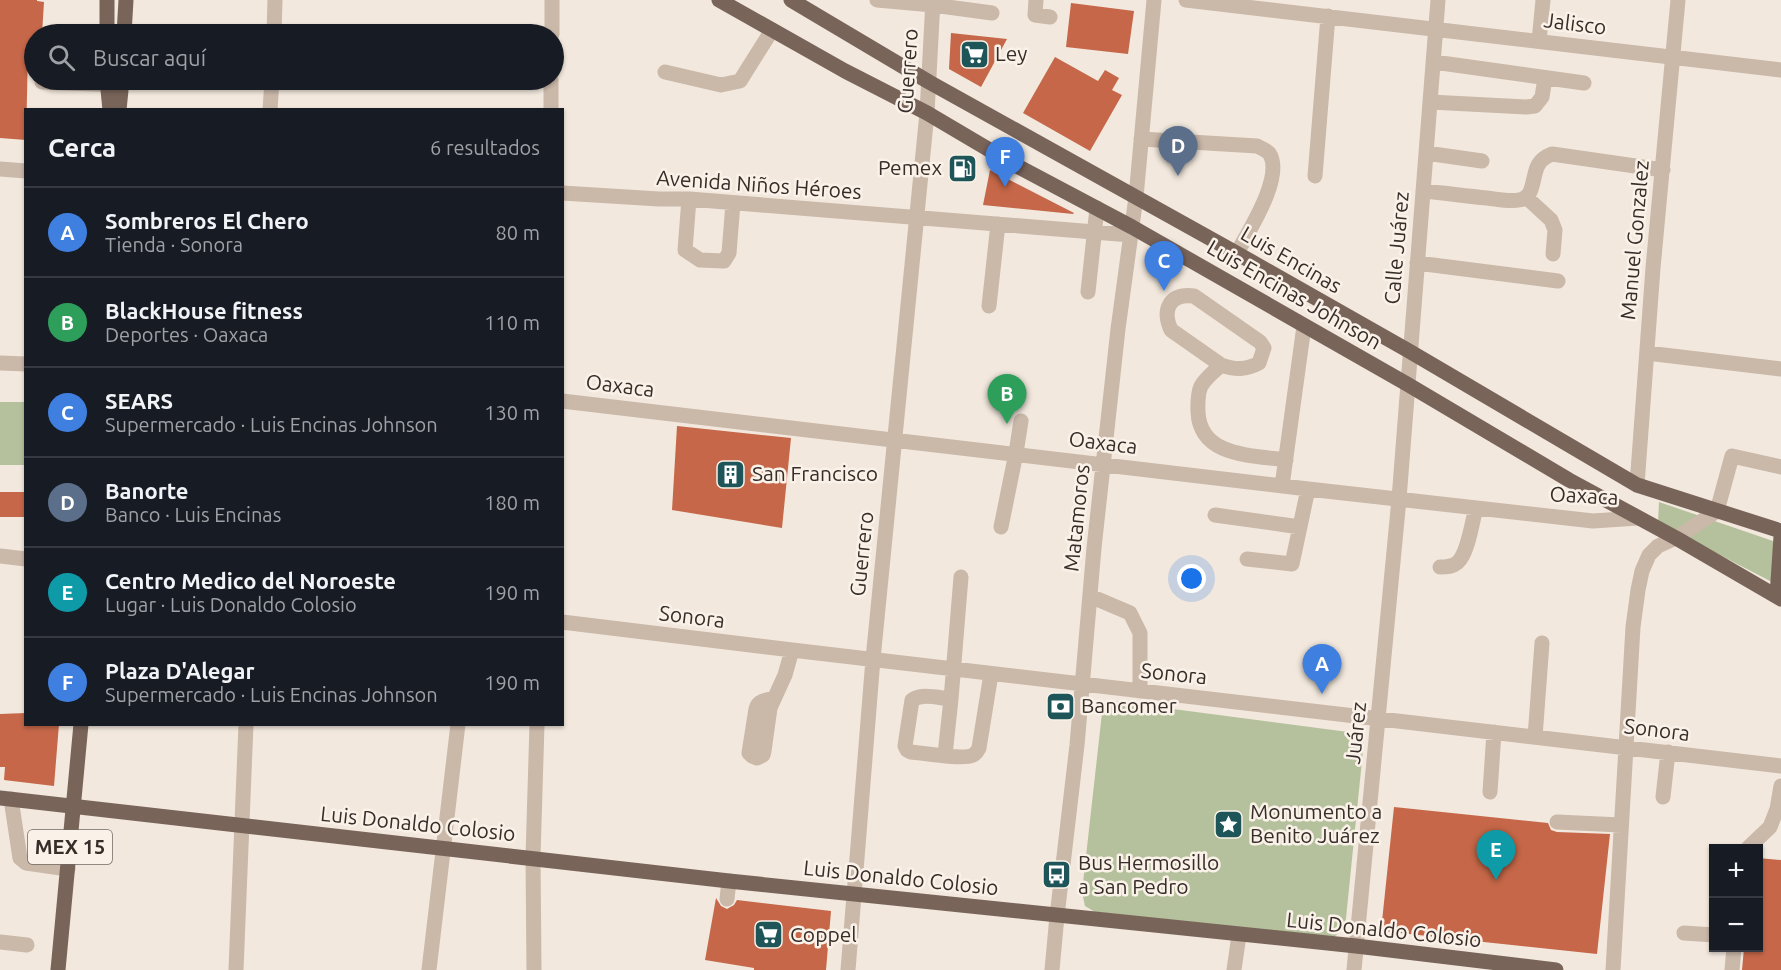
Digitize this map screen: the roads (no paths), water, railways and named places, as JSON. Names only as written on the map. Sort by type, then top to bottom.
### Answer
[{"type":"main road","points":[[107,0],[107,24]]},
{"type":"main road","points":[[125,24],[126,0]]},
{"type":"main road","name":"Luis Encinas Johnson","points":[[719,0],[927,113],[1015,165],[1097,208],[1132,231],[1407,384],[1493,436],[1779,598]]},
{"type":"main road","name":"Luis Encinas","points":[[791,0],[929,82],[1409,351],[1637,485],[1781,531]]},
{"type":"main road","points":[[110,108],[114,90]]},
{"type":"main road","points":[[116,90],[119,108]]},
{"type":"main road","points":[[1779,598],[1781,536]]},
{"type":"main road","name":"MEX 15","points":[[58,970],[81,726]]},
{"type":"main road","name":"Luis Donaldo Colosio","points":[[6,799],[729,881],[1356,946],[1556,970]]},
{"type":"street","points":[[274,24],[275,0]]},
{"type":"street","points":[[552,0],[552,24]]},
{"type":"street","points":[[877,0],[933,2],[992,14]]},
{"type":"street","points":[[1036,0],[1035,15],[1050,16]]},
{"type":"street","name":"Matamoros","points":[[1052,970],[1118,329],[1136,197],[1154,0]]},
{"type":"street","name":"Jalisco","points":[[1186,0],[1310,7],[1328,16],[1781,70]]},
{"type":"street","name":"Calle Juárez","points":[[1399,499],[1438,0]]},
{"type":"street","points":[[1539,41],[1543,0]]},
{"type":"street","name":"Manuel Gonzalez","points":[[1637,485],[1653,268],[1678,0]]},
{"type":"street","name":"Guerrero","points":[[848,970],[873,659],[927,113],[933,2]]},
{"type":"street","points":[[1315,176],[1328,16]]},
{"type":"street","points":[[666,72],[721,85],[740,81],[772,30]]},
{"type":"street","points":[[1434,62],[1584,83]]},
{"type":"street","points":[[1430,102],[1535,106],[1542,97],[1545,78]]},
{"type":"street","points":[[270,108],[271,90]]},
{"type":"street","points":[[551,90],[551,108]]},
{"type":"street","points":[[1141,139],[1257,146],[1268,152],[1273,163],[1270,186],[1237,253]]},
{"type":"street","points":[[1426,153],[1482,160]]},
{"type":"street","points":[[1423,191],[1516,200],[1530,193],[1536,167],[1545,157],[1552,154],[1662,170]]},
{"type":"street","points":[[0,169],[24,171]]},
{"type":"street","name":"Avenida Niños Héroes","points":[[564,193],[733,202],[1094,232],[1132,231]]},
{"type":"street","points":[[1526,197],[1551,220],[1555,230],[1553,254]]},
{"type":"street","points":[[688,199],[685,250],[700,261],[724,261],[729,253],[733,202]]},
{"type":"street","points":[[1088,292],[1097,208]]},
{"type":"street","points":[[989,306],[998,224]]},
{"type":"street","points":[[1417,263],[1558,281]]},
{"type":"street","points":[[1186,295],[1194,296],[1260,342],[1264,348],[1259,363],[1252,367],[1234,370],[1221,365],[1171,330],[1166,312],[1169,305],[1178,298],[1186,295]]},
{"type":"street","points":[[1282,486],[1304,326]]},
{"type":"street","points":[[1647,353],[1781,369]]},
{"type":"street","points":[[0,363],[24,364]]},
{"type":"street","points":[[1221,365],[1201,384],[1198,421],[1202,431],[1210,441],[1231,452],[1286,460]]},
{"type":"street","name":"Oaxaca","points":[[564,401],[1593,521],[1638,518]]},
{"type":"street","points":[[1001,527],[1021,421]]},
{"type":"street","points":[[1613,970],[1633,627],[1642,571],[1649,555],[1658,546],[1676,538],[1717,511],[1732,456],[1781,467]]},
{"type":"street","points":[[1247,559],[1292,564],[1308,489]]},
{"type":"street","name":"Juárez","points":[[1354,970],[1399,499]]},
{"type":"street","points":[[1440,567],[1451,566],[1458,562],[1466,546],[1476,508]]},
{"type":"street","points":[[1215,515],[1300,527]]},
{"type":"street","points":[[0,556],[24,559]]},
{"type":"street","points":[[945,755],[961,577]]},
{"type":"street","points":[[1090,596],[1130,613],[1140,633],[1140,691]]},
{"type":"street","name":"Sonora","points":[[564,622],[1781,766]]},
{"type":"street","points":[[1535,736],[1542,643]]},
{"type":"street","points":[[773,699],[785,675],[792,650]]},
{"type":"street","points":[[951,699],[923,696],[912,700],[905,746],[907,750],[945,755],[971,756],[976,753],[979,748],[991,674]]},
{"type":"street","points":[[236,970],[246,726]]},
{"type":"street","points":[[429,970],[458,726]]},
{"type":"street","points":[[534,970],[533,857],[537,726]]},
{"type":"street","points":[[1490,792],[1494,732]]},
{"type":"street","points":[[1663,798],[1668,752]]},
{"type":"street","points":[[1753,844],[1770,827],[1777,809],[1781,786]]},
{"type":"street","points":[[6,799],[20,858],[26,863],[68,869]]},
{"type":"street","points":[[1557,822],[1621,825]]},
{"type":"street","points":[[727,899],[729,881]]},
{"type":"street","points":[[1684,933],[1709,935]]},
{"type":"street","points":[[1234,970],[1239,935]]},
{"type":"street","points":[[0,942],[27,945]]},
{"type":"street","points":[[1732,970],[1734,952]]},
{"type":"place","name":"Ley","points":[[974,54]]},
{"type":"place","name":"Pemex","points":[[963,168]]},
{"type":"place","name":"Banorte","points":[[1178,176]]},
{"type":"place","name":"Plaza D'Alegar","points":[[1005,187]]},
{"type":"place","name":"SEARS","points":[[1164,291]]},
{"type":"place","name":"BlackHouse fitness","points":[[1007,424]]},
{"type":"place","name":"San Francisco","points":[[731,474]]},
{"type":"place","name":"Sombreros El Chero","points":[[1322,694]]},
{"type":"place","name":"Bancomer","points":[[1060,706]]},
{"type":"place","name":"Monumento a Benito Juárez","points":[[1229,824]]},
{"type":"place","name":"Bus Hermosillo a San Pedro","points":[[1057,875]]},
{"type":"place","name":"Centro Medico del Noroeste","points":[[1496,880]]},
{"type":"place","name":"Coppel","points":[[769,935]]}]
